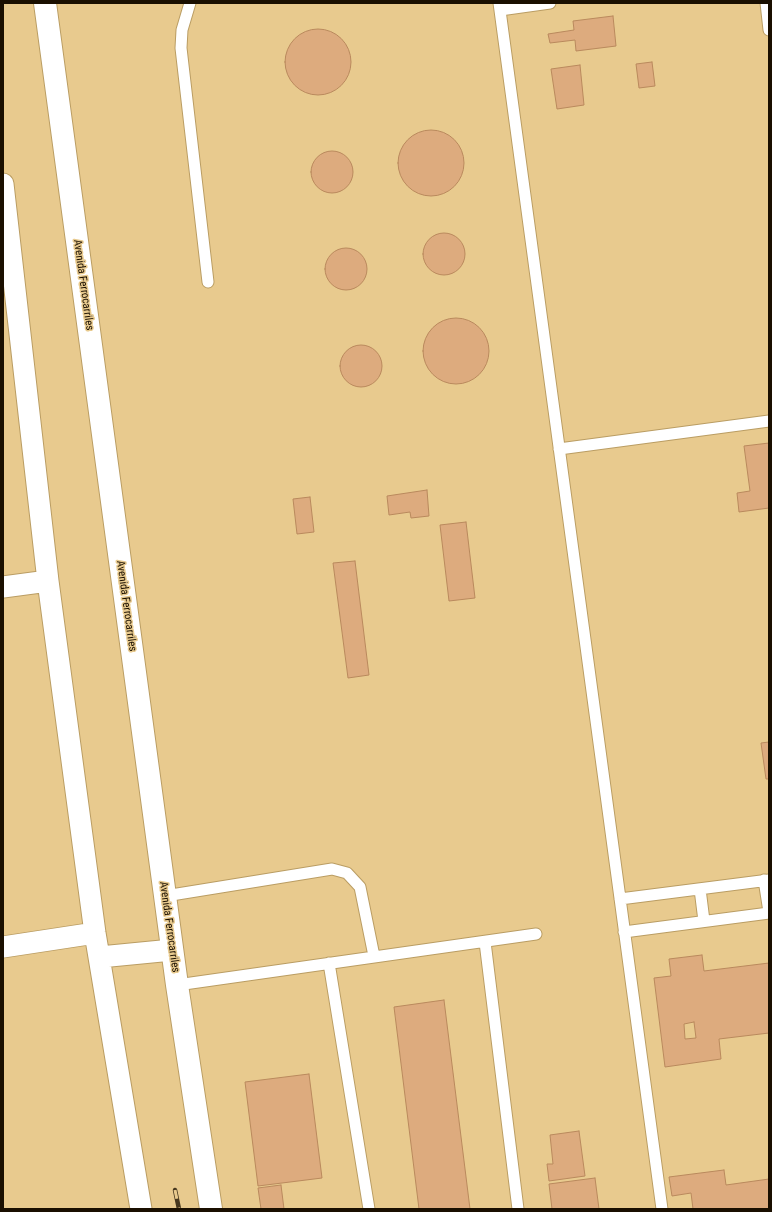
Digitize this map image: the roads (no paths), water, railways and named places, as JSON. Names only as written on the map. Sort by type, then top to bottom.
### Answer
[{"type":"main road","name":"Avenida Ferrocarriles","points":[[45,3],[172,950],[211,1209]]},
{"type":"street","points":[[3,184],[6,228],[48,581],[96,933],[141,1209]]},
{"type":"street","points":[[3,587],[48,581]]},
{"type":"street","points":[[3,947],[96,933]]},
{"type":"street","points":[[100,957],[172,950]]},
{"type":"lane","points":[[190,3],[182,30],[181,48],[208,282]]},
{"type":"lane","points":[[550,3],[499,6],[662,1209]]},
{"type":"lane","points":[[766,3],[769,30]]},
{"type":"lane","points":[[559,450],[769,421]]},
{"type":"lane","points":[[165,896],[332,869],[347,873],[360,887],[374,956]]},
{"type":"lane","points":[[620,899],[767,880],[769,912],[624,932]]},
{"type":"lane","points":[[700,889],[704,921]]},
{"type":"lane","points":[[177,985],[536,934]]},
{"type":"lane","points":[[485,942],[518,1209]]},
{"type":"lane","points":[[329,963],[369,1209]]},
{"type":"railway","points":[[175,1190],[179,1209]]}]
